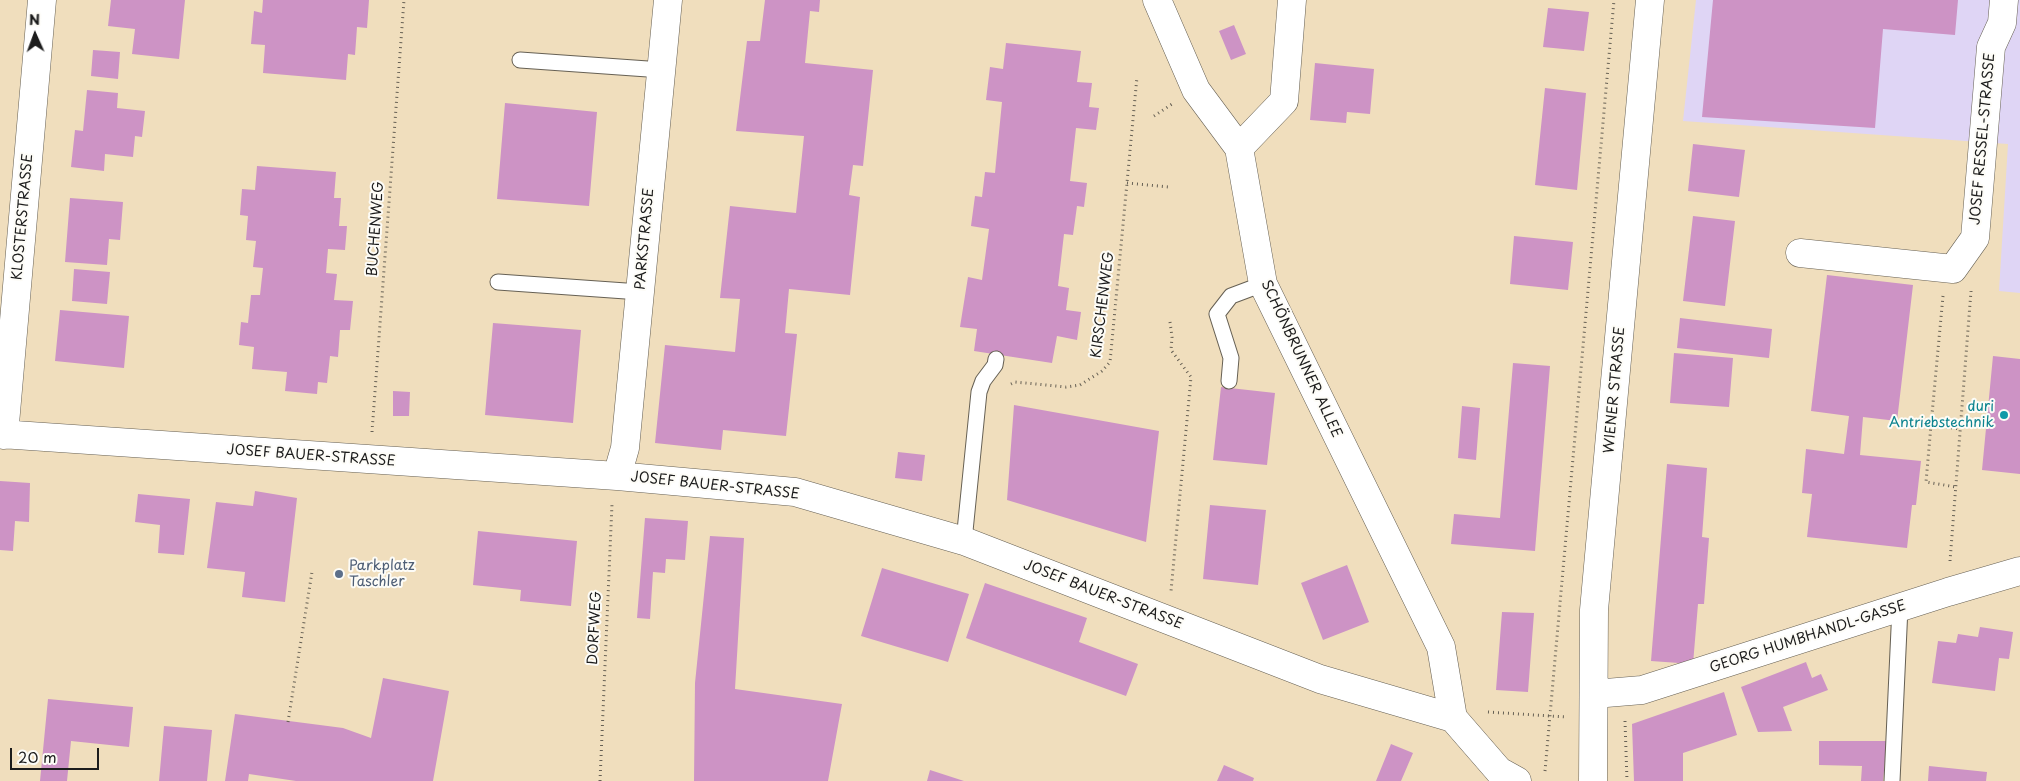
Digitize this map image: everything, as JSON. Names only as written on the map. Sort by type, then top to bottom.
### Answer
[{"type":"street","name":"KLOSTERSTRASSE","points":[[2,435],[42,0]]},
{"type":"street","name":"PARKSTRASSE","points":[[617,476],[625,448],[668,0]]},
{"type":"street","name":"SCHÖNBRUNNER ALLEE","points":[[1157,0],[1196,90],[1239,148],[1263,284],[1440,647],[1453,718]]},
{"type":"street","points":[[1239,148],[1284,101],[1292,0]]},
{"type":"street","name":"WIENER STRASSE","points":[[1592,781],[1594,610],[1650,0]]},
{"type":"street","name":"JOSEF RESSEL-STRASSE","points":[[1946,268],[1953,269],[1975,238],[1991,47],[2008,16]]},
{"type":"street","points":[[1800,253],[1946,268]]},
{"type":"street","name":"JOSEF BAUER-STRASSE","points":[[2,435],[617,476],[795,492],[964,541],[1320,679],[1453,718]]},
{"type":"street","name":"GEORG HUMBHANDL-GASSE","points":[[1593,706],[1900,607],[2020,571]]},
{"type":"street","points":[[1453,718],[1499,771],[1517,781]]},
{"type":"lane","points":[[520,60],[662,70]]},
{"type":"lane","points":[[498,282],[640,292]]},
{"type":"lane","points":[[1229,381],[1231,358],[1217,314],[1231,296],[1263,284]]},
{"type":"lane","points":[[964,541],[979,392],[983,381],[995,365],[996,359]]},
{"type":"lane","points":[[1892,781],[1900,607]]},
{"type":"path","name":"BUCHENWEG","points":[[369,460],[404,0]]},
{"type":"path","points":[[1544,781],[1614,0]]},
{"type":"path","name":"KIRSCHENWEG","points":[[1009,386],[1015,382],[1066,387],[1080,385],[1102,371],[1110,362],[1137,77]]},
{"type":"path","points":[[1128,183],[1169,187]]},
{"type":"path","points":[[1946,268],[1926,482],[1956,487]]},
{"type":"path","points":[[1948,592],[1972,282]]},
{"type":"path","points":[[1168,620],[1191,376],[1171,350],[1170,322]]},
{"type":"path","points":[[1902,420],[1960,429]]},
{"type":"path","name":"DORFWEG","points":[[600,781],[612,502],[617,476]]},
{"type":"path","points":[[288,722],[312,572]]},
{"type":"path","points":[[1453,718],[1485,712],[1550,716],[1593,706],[1625,720],[1627,781]]},
{"type":"shaded area","points":[[1696,0],[2020,0],[2020,293],[1999,291],[2008,144],[1683,121]]},
{"type":"building","points":[[111,0],[185,0],[179,59],[132,54],[135,29],[108,26]]},
{"type":"building","points":[[263,0],[369,0],[367,28],[357,27],[355,55],[348,54],[346,80],[263,73],[265,45],[251,44],[254,11],[262,13]]},
{"type":"building","points":[[765,0],[820,0],[819,12],[810,11],[805,63],[873,70],[863,166],[853,165],[849,195],[860,197],[850,295],[789,289],[785,333],[797,334],[786,436],[723,430],[721,450],[655,443],[665,345],[735,352],[740,299],[720,298],[730,206],[796,213],[804,136],[736,131],[747,41],[760,41]]},
{"type":"building","points":[[1713,0],[1958,0],[1955,35],[1883,29],[1875,128],[1702,117]]},
{"type":"building","points":[[1548,8],[1589,12],[1584,51],[1543,47]]},
{"type":"building","points":[[1234,25],[1246,54],[1231,60],[1219,31]]},
{"type":"building","points":[[1006,43],[1081,51],[1077,82],[1092,83],[1089,107],[1099,108],[1096,130],[1076,128],[1070,181],[1087,183],[1084,207],[1077,206],[1073,235],[1064,234],[1058,286],[1069,288],[1066,310],[1081,312],[1077,340],[1057,336],[1052,363],[974,351],[977,329],[960,327],[968,277],[982,280],[989,229],[971,226],[975,196],[982,197],[985,172],[995,173],[1002,102],[986,100],[990,67],[1003,69]]},
{"type":"building","points":[[93,50],[120,52],[118,79],[91,76]]},
{"type":"building","points":[[1315,63],[1374,69],[1370,114],[1347,112],[1346,123],[1310,120]]},
{"type":"building","points":[[1545,88],[1586,93],[1577,190],[1535,185]]},
{"type":"building","points":[[87,90],[118,93],[117,108],[145,111],[142,137],[135,136],[133,157],[105,154],[104,171],[71,167],[75,130],[83,131]]},
{"type":"building","points":[[505,103],[597,112],[589,206],[497,199]]},
{"type":"building","points":[[1693,144],[1745,150],[1739,197],[1688,191]]},
{"type":"building","points":[[257,166],[336,172],[334,198],[341,198],[339,226],[347,226],[345,250],[328,249],[326,273],[337,274],[334,300],[353,301],[350,330],[340,330],[338,357],[330,356],[327,383],[318,382],[317,394],[285,391],[287,372],[252,369],[254,347],[239,345],[241,322],[248,323],[251,295],[260,295],[263,268],[253,267],[256,241],[246,240],[248,216],[240,215],[242,189],[255,190]]},
{"type":"building","points":[[70,198],[123,202],[120,240],[109,239],[107,265],[65,262]]},
{"type":"building","points":[[1693,216],[1735,221],[1725,306],[1683,301]]},
{"type":"building","points":[[1514,236],[1573,242],[1568,290],[1510,284]]},
{"type":"building","points":[[74,269],[110,272],[107,304],[72,301]]},
{"type":"building","points":[[1827,275],[1913,285],[1897,421],[1863,417],[1860,455],[1921,461],[1916,505],[1912,505],[1907,548],[1807,537],[1812,494],[1802,493],[1806,449],[1844,454],[1849,416],[1811,411]]},
{"type":"building","points":[[60,310],[129,316],[124,368],[55,361]]},
{"type":"building","points":[[1680,318],[1772,329],[1769,358],[1677,348]]},
{"type":"building","points":[[493,323],[581,330],[573,423],[485,415]]},
{"type":"building","points":[[1674,353],[1733,358],[1729,407],[1670,403]]},
{"type":"building","name":"duri Antriebstechnik","points":[[1993,356],[2020,359],[2020,474],[1982,470]]},
{"type":"building","points":[[1513,363],[1550,366],[1535,551],[1451,544],[1454,514],[1500,518]]},
{"type":"building","points":[[1221,387],[1275,393],[1267,465],[1213,460]]},
{"type":"building","points":[[393,391],[410,392],[409,416],[393,416]]},
{"type":"building","points":[[1014,405],[1159,431],[1146,542],[1007,500]]},
{"type":"building","points":[[1462,406],[1480,408],[1476,460],[1458,458]]},
{"type":"building","points":[[898,452],[925,455],[922,481],[895,478]]},
{"type":"building","points":[[1667,464],[1707,468],[1702,537],[1709,538],[1704,604],[1698,604],[1693,664],[1651,661]]},
{"type":"building","points":[[0,481],[30,483],[29,522],[15,521],[13,551],[0,550]]},
{"type":"building","points":[[255,491],[297,498],[285,602],[242,597],[245,572],[207,568],[216,502],[253,506]]},
{"type":"building","points":[[138,494],[190,499],[184,555],[158,553],[160,525],[135,522]]},
{"type":"building","points":[[1210,505],[1266,510],[1258,585],[1203,579]]},
{"type":"building","points":[[645,518],[688,521],[685,560],[666,559],[665,573],[653,572],[650,619],[637,618]]},
{"type":"building","points":[[478,531],[577,541],[571,606],[520,601],[521,590],[473,585]]},
{"type":"building","points":[[710,536],[744,538],[735,689],[842,704],[828,781],[694,781],[695,683]]},
{"type":"building","points":[[1347,565],[1369,622],[1323,640],[1301,583]]},
{"type":"building","points":[[882,568],[969,594],[948,662],[861,636]]},
{"type":"building","points":[[985,583],[1087,618],[1079,642],[1138,664],[1126,696],[966,638]]},
{"type":"building","points":[[1502,612],[1534,613],[1528,692],[1496,690]]},
{"type":"building","points":[[1980,627],[2013,632],[2009,659],[1999,658],[1995,691],[1932,683],[1938,641],[1956,643],[1958,634],[1978,637]]},
{"type":"building","points":[[1806,662],[1812,678],[1821,674],[1828,690],[1783,707],[1792,731],[1758,732],[1741,687]]},
{"type":"building","points":[[383,678],[449,691],[433,781],[296,781],[249,774],[248,781],[225,781],[235,714],[343,728],[371,738]]},
{"type":"building","points":[[1724,692],[1737,735],[1683,753],[1683,781],[1634,781],[1632,724]]},
{"type":"building","points":[[48,699],[133,707],[129,747],[71,741],[67,781],[40,781]]},
{"type":"building","points":[[164,726],[212,730],[207,781],[159,781]]},
{"type":"building","points":[[1819,741],[1887,741],[1883,781],[1861,781],[1862,766],[1819,765]]},
{"type":"building","points":[[1391,744],[1413,753],[1401,781],[1376,781]]},
{"type":"building","points":[[1224,765],[1254,778],[1253,781],[1217,781]]},
{"type":"building","points":[[1929,766],[1987,772],[1986,781],[1928,781]]},
{"type":"building","points":[[930,770],[964,781],[927,781]]},
{"type":"place","name":"duri Antriebstechnik","points":[[2004,415]]},
{"type":"place","name":"Parkplatz Taschler","points":[[339,574]]}]
